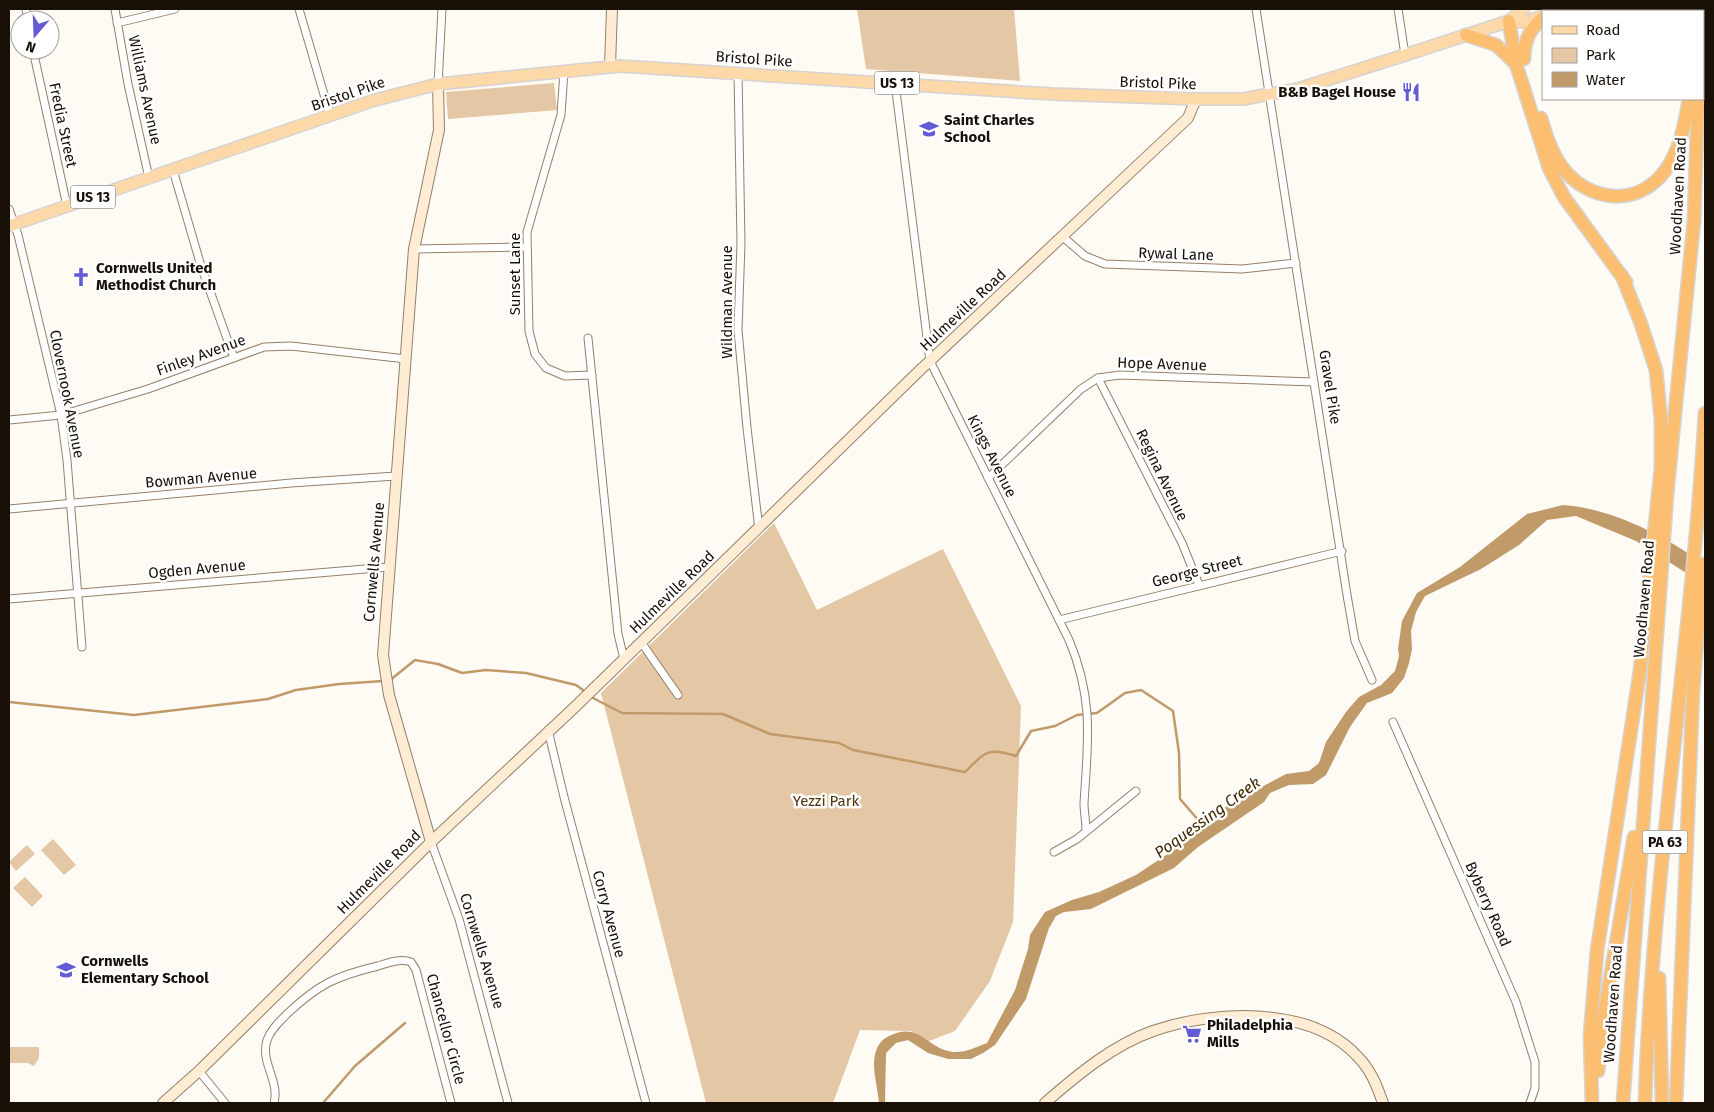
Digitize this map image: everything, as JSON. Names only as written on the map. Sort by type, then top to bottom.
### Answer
[{"type":"highway","points":[[1520,62],[1526,39],[1542,18]]},
{"type":"highway","points":[[1508,21],[1542,149],[1554,178],[1622,276],[1645,317],[1653,338],[1662,374],[1666,407],[1667,494]]},
{"type":"highway","points":[[1466,35],[1496,45],[1520,62],[1557,159],[1579,184],[1603,196],[1617,197],[1638,193],[1660,176],[1676,149],[1689,100]]},
{"type":"highway","name":"Woodhaven Road","points":[[1623,1103],[1648,745],[1660,534],[1667,494],[1694,220],[1698,100]]},
{"type":"highway","points":[[1622,276],[1640,321],[1656,370],[1661,420],[1660,534]]},
{"type":"highway","name":"PA 63","points":[[1645,1103],[1649,1014],[1659,904],[1697,584],[1705,413]]},
{"type":"highway","points":[[1700,497],[1705,445]]},
{"type":"highway","points":[[1699,555],[1705,526]]},
{"type":"highway","points":[[1593,1103],[1590,1034],[1597,951],[1658,562]]},
{"type":"highway","points":[[1676,1103],[1697,584]]},
{"type":"highway","points":[[1593,1103],[1603,1022],[1648,745]]},
{"type":"highway","points":[[1659,904],[1662,1103]]},
{"type":"main road","points":[[610,66],[612,9]]},
{"type":"main road","name":"Bristol Pike","points":[[11,225],[330,115],[406,90],[438,84],[610,66],[1052,94],[1236,99],[1269,96],[1313,85],[1508,21],[1524,9]]},
{"type":"main road","name":"Bristol Pike","points":[[1508,21],[1525,22],[1542,17]]},
{"type":"main road","name":"Cornwells Avenue","points":[[431,842],[386,681],[383,639],[414,249],[418,221],[439,130],[438,84]]},
{"type":"main road","name":"Hulmeville Road","points":[[164,1103],[199,1071],[431,842],[759,529],[930,361],[1188,118],[1196,99]]},
{"type":"main road","points":[[1046,1103],[1066,1084],[1120,1046],[1152,1032],[1209,1019],[1257,1016],[1296,1021],[1332,1035],[1358,1056],[1374,1078],[1383,1103]]},
{"type":"street","name":"Williams Avenue","points":[[115,9],[128,84],[150,178]]},
{"type":"street","points":[[117,23],[175,9]]},
{"type":"street","points":[[299,9],[330,115]]},
{"type":"street","name":"Cornwells Avenue","points":[[438,84],[442,9]]},
{"type":"street","name":"Gravel Pike","points":[[1256,9],[1355,641],[1372,680]]},
{"type":"street","points":[[1398,9],[1405,55]]},
{"type":"street","name":"Fredia Street","points":[[36,60],[66,206]]},
{"type":"street","name":"Sunset Lane","points":[[564,72],[562,109],[527,232],[529,331],[534,354],[543,366],[554,372],[571,376],[592,374]]},
{"type":"street","name":"Wildman Avenue","points":[[738,73],[741,243],[738,330],[746,428],[759,529]]},
{"type":"street","name":"Kings Avenue","points":[[895,83],[930,361],[1080,666],[1088,708],[1084,806],[1086,830]]},
{"type":"street","points":[[172,170],[201,266],[234,358]]},
{"type":"street","name":"Clovernook Avenue","points":[[9,209],[11,225],[61,415],[71,504],[82,648]]},
{"type":"street","name":"Rywal Lane","points":[[1063,237],[1085,256],[1105,264],[1242,269],[1296,263]]},
{"type":"street","points":[[414,249],[526,247]]},
{"type":"street","points":[[588,338],[618,634],[624,659]]},
{"type":"street","name":"Finley Avenue","points":[[9,420],[61,415],[274,346],[406,359]]},
{"type":"street","name":"Hope Avenue","points":[[988,478],[1081,389],[1098,378],[1120,375],[1314,382]]},
{"type":"street","name":"Regina Avenue","points":[[1098,378],[1185,550],[1199,585]]},
{"type":"street","name":"Bowman Avenue","points":[[9,509],[291,483],[396,476]]},
{"type":"street","name":"George Street","points":[[1059,620],[1342,551]]},
{"type":"street","name":"Ogden Avenue","points":[[9,599],[388,567]]},
{"type":"street","points":[[641,642],[678,695]]},
{"type":"street","name":"Byberry Road","points":[[1392,722],[1516,1002],[1535,1062],[1534,1088],[1530,1103]]},
{"type":"street","name":"Corry Avenue","points":[[548,730],[566,806],[646,1103]]},
{"type":"street","points":[[1054,852],[1077,839],[1136,790]]},
{"type":"street","name":"Cornwells Avenue","points":[[431,842],[458,919],[508,1103]]},
{"type":"street","name":"Chancellor Circle","points":[[274,1103],[276,1087],[267,1061],[265,1048],[269,1036],[277,1024],[309,993],[327,982],[360,970],[400,960],[411,962],[416,970],[451,1103]]},
{"type":"street","points":[[199,1071],[225,1103]]},
{"type":"green space","points":[[857,9],[1014,9],[1020,81],[866,69]]},
{"type":"green space","points":[[554,83],[557,110],[448,119],[446,92]]},
{"type":"green space","name":"Yezzi Park","points":[[774,523],[817,610],[943,549],[1021,706],[1013,922],[990,981],[955,1031],[929,1041],[911,1031],[860,1030],[833,1103],[706,1103],[601,693]]},
{"type":"green space","points":[[53,839],[76,865],[64,875],[41,850]]},
{"type":"green space","points":[[27,845],[35,854],[16,871],[9,862]]},
{"type":"green space","points":[[25,877],[43,896],[32,907],[13,888]]},
{"type":"green space","points":[[10,1047],[39,1047],[39,1058],[34,1066],[28,1063],[10,1063]]},
{"type":"water","points":[[1563,505],[1601,512],[1620,518],[1655,534],[1705,564],[1705,585],[1636,541],[1576,516],[1547,520],[1519,545],[1481,569],[1425,596],[1416,612],[1411,631],[1412,649],[1404,678],[1392,693],[1367,703],[1350,727],[1326,775],[1313,784],[1289,785],[1270,793],[1264,802],[1198,847],[1174,868],[1091,909],[1064,912],[1056,916],[1049,928],[1026,999],[995,1045],[971,1059],[948,1059],[928,1053],[908,1040],[896,1043],[886,1053],[885,1103],[879,1103],[874,1060],[877,1048],[885,1038],[900,1032],[909,1032],[923,1037],[944,1050],[953,1052],[966,1051],[987,1043],[1015,990],[1028,949],[1030,935],[1045,912],[1072,900],[1099,892],[1136,875],[1184,843],[1228,805],[1286,774],[1309,771],[1319,763],[1326,742],[1346,712],[1359,697],[1381,685],[1395,671],[1399,656],[1398,649],[1402,621],[1417,593],[1460,567],[1527,514]]},
{"type":"waterway","points":[[389,681],[415,660],[438,664],[462,673],[486,670],[526,673],[576,685],[587,693]]},
{"type":"waterway","points":[[9,702],[134,715],[268,699],[296,690],[339,684],[383,681]]},
{"type":"waterway","name":"Poquessing Creek","points":[[591,697],[622,713],[723,714],[770,734],[839,743],[853,750],[965,772],[987,753],[998,752],[1016,756],[1031,731],[1055,726],[1077,715],[1097,713],[1125,693],[1141,690],[1173,711],[1179,753],[1180,799],[1206,829]]},
{"type":"waterway","points":[[323,1103],[355,1066],[405,1023]]},
{"type":"place","name":"B&B Bagel House","points":[[1411,92]]},
{"type":"place","name":"Saint Charles School","points":[[929,129]]},
{"type":"place","name":"Cornwells United Methodist Church","points":[[81,277]]},
{"type":"place","name":"Cornwells Elementary School","points":[[66,970]]},
{"type":"place","name":"Philadelphia Mills","points":[[1192,1034]]}]
